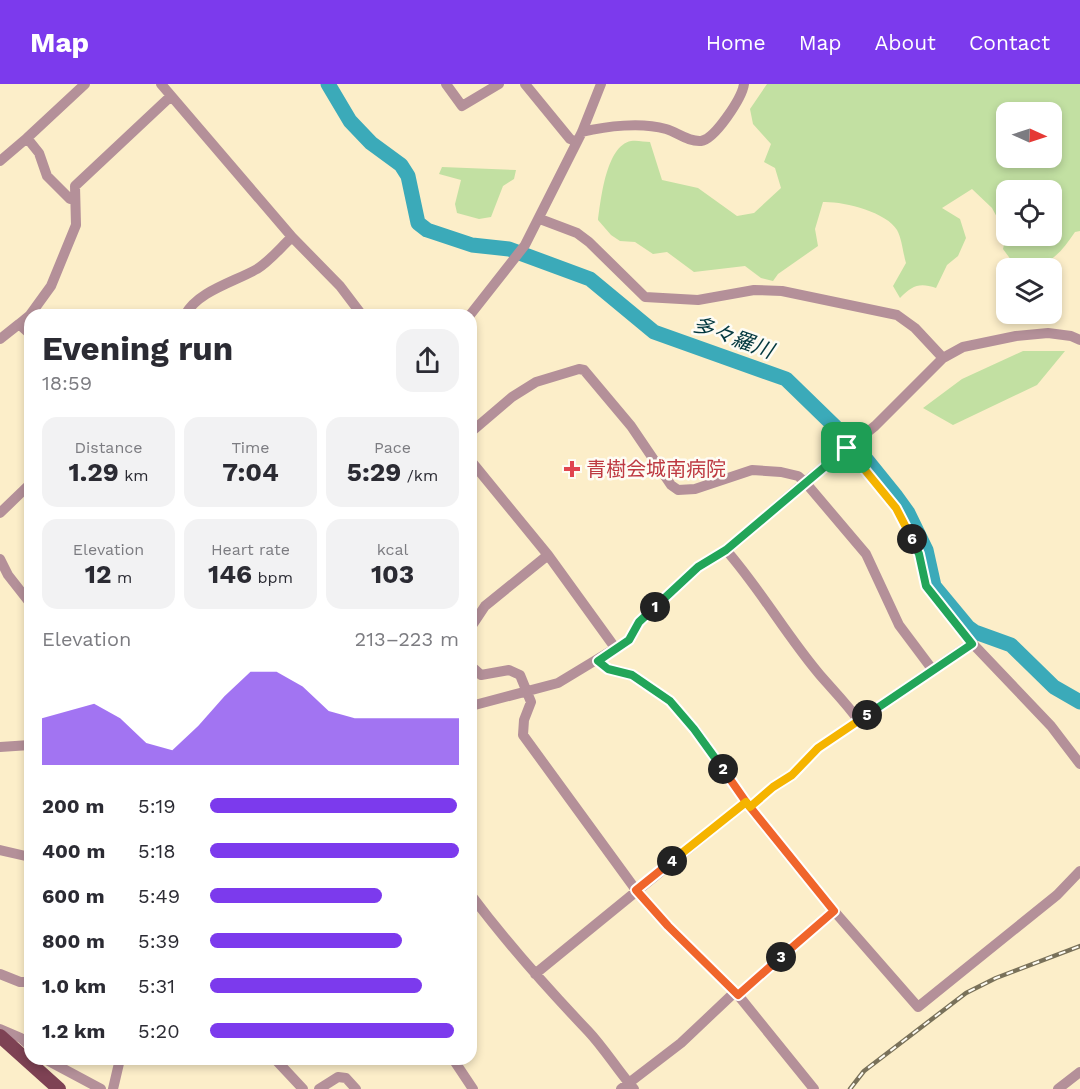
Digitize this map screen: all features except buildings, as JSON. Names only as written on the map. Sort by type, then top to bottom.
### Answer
[{"type":"main road","points":[[0,1036],[24,1058]]},
{"type":"main road","points":[[32,1065],[59,1089]]},
{"type":"street","points":[[0,161],[85,84]]},
{"type":"street","points":[[161,84],[292,237],[340,286],[357,309]]},
{"type":"street","points":[[446,84],[462,105],[499,84]]},
{"type":"street","points":[[525,84],[570,139],[606,127],[655,127],[692,140],[710,139],[717,132],[740,97],[744,84]]},
{"type":"street","points":[[475,309],[508,270],[540,219],[601,84]]},
{"type":"street","points":[[34,309],[51,286],[76,225],[75,186],[171,96]]},
{"type":"street","points":[[27,138],[39,153],[47,176],[70,199],[75,199]]},
{"type":"street","points":[[540,219],[577,233],[645,297],[698,300],[736,296],[754,290],[782,291],[897,315],[915,328],[943,358]]},
{"type":"street","points":[[189,309],[208,294],[259,268],[292,237]]},
{"type":"street","points":[[2,333],[24,320]]},
{"type":"street","points":[[19,324],[24,329]]},
{"type":"street","points":[[477,704],[558,683],[598,661],[629,640],[639,622],[698,567],[726,550],[875,426],[943,358],[963,347],[1016,336],[1048,333],[1071,336],[1080,340]]},
{"type":"street","points":[[477,427],[512,398],[536,382],[579,369],[584,370],[631,426],[665,477],[678,490],[695,489],[713,481],[762,469],[798,476],[866,554],[899,625],[932,669]]},
{"type":"street","points":[[850,445],[896,508],[919,554],[926,586],[972,644],[1051,726],[1080,764]]},
{"type":"street","points":[[477,468],[548,555],[616,649]]},
{"type":"street","points":[[0,513],[24,490]]},
{"type":"street","points":[[726,550],[756,584],[768,605],[820,675],[859,721]]},
{"type":"street","points":[[477,618],[485,606],[548,555]]},
{"type":"street","points":[[0,559],[24,595]]},
{"type":"street","points":[[535,974],[636,890],[748,805],[792,775],[818,748],[972,644]]},
{"type":"street","points":[[598,661],[608,669],[632,675],[670,701],[694,729],[748,805],[834,911],[918,1007],[1057,895],[1080,870]]},
{"type":"street","points":[[477,671],[481,675],[509,670],[520,675],[531,702],[524,720],[523,735],[636,890],[736,994],[814,1089]]},
{"type":"street","points":[[0,747],[24,745]]},
{"type":"street","points":[[0,850],[24,856]]},
{"type":"street","points":[[477,902],[535,974],[589,1032],[628,1087],[834,911]]},
{"type":"street","points":[[0,974],[24,982]]},
{"type":"street","points":[[0,1029],[24,1041]]},
{"type":"street","points":[[56,1065],[100,1089]]},
{"type":"street","points":[[113,1089],[119,1065]]},
{"type":"street","points":[[281,1065],[303,1089]]},
{"type":"street","points":[[457,1065],[473,1089]]},
{"type":"street","points":[[1058,1089],[1080,1072]]},
{"type":"street","points":[[319,1089],[338,1077],[346,1078],[356,1089]]},
{"type":"green space","points":[[767,84],[1080,84],[1080,231],[1075,232],[1052,258],[1010,258],[1003,249],[1004,246],[1062,246],[1062,180],[996,180],[996,215],[992,208],[972,189],[942,208],[960,219],[966,238],[958,256],[947,265],[936,288],[925,285],[916,286],[900,298],[893,286],[906,263],[897,230],[884,218],[874,213],[841,203],[823,202],[815,229],[818,246],[778,274],[773,281],[761,278],[745,266],[694,272],[667,252],[653,254],[635,242],[620,241],[611,235],[598,220],[603,187],[610,163],[616,152],[631,141],[650,142],[662,180],[698,188],[737,216],[754,213],[781,188],[775,168],[764,162],[771,144],[753,124],[750,109]]},
{"type":"green space","points":[[442,167],[516,170],[514,179],[503,186],[491,217],[479,219],[457,213],[455,204],[461,180],[439,174]]},
{"type":"green space","points":[[1023,351],[1065,351],[1037,385],[953,425],[923,408],[962,379]]},
{"type":"waterway","name":"多々羅川","points":[[328,84],[350,121],[371,143],[401,165],[408,176],[418,223],[427,230],[472,245],[509,249],[590,279],[654,332],[786,379],[857,448],[895,495],[908,513],[926,550],[934,586],[968,627],[975,632],[1011,645],[1054,687],[1080,702]]},
{"type":"railway","points":[[850,1089],[864,1071],[966,993],[996,978],[1080,946]]},
{"type":"place","name":"青樹会城南病院","points":[[572,469]]},
{"type":"route","points":[[847,448],[726,550],[698,567],[639,622],[629,640],[598,661],[608,669],[632,675],[670,701],[694,729],[746,802],[834,911],[738,995],[668,926],[636,890],[746,802],[750,807],[773,787],[792,775],[818,748],[972,644],[926,586],[921,573],[919,554],[896,508],[847,448]]}]
